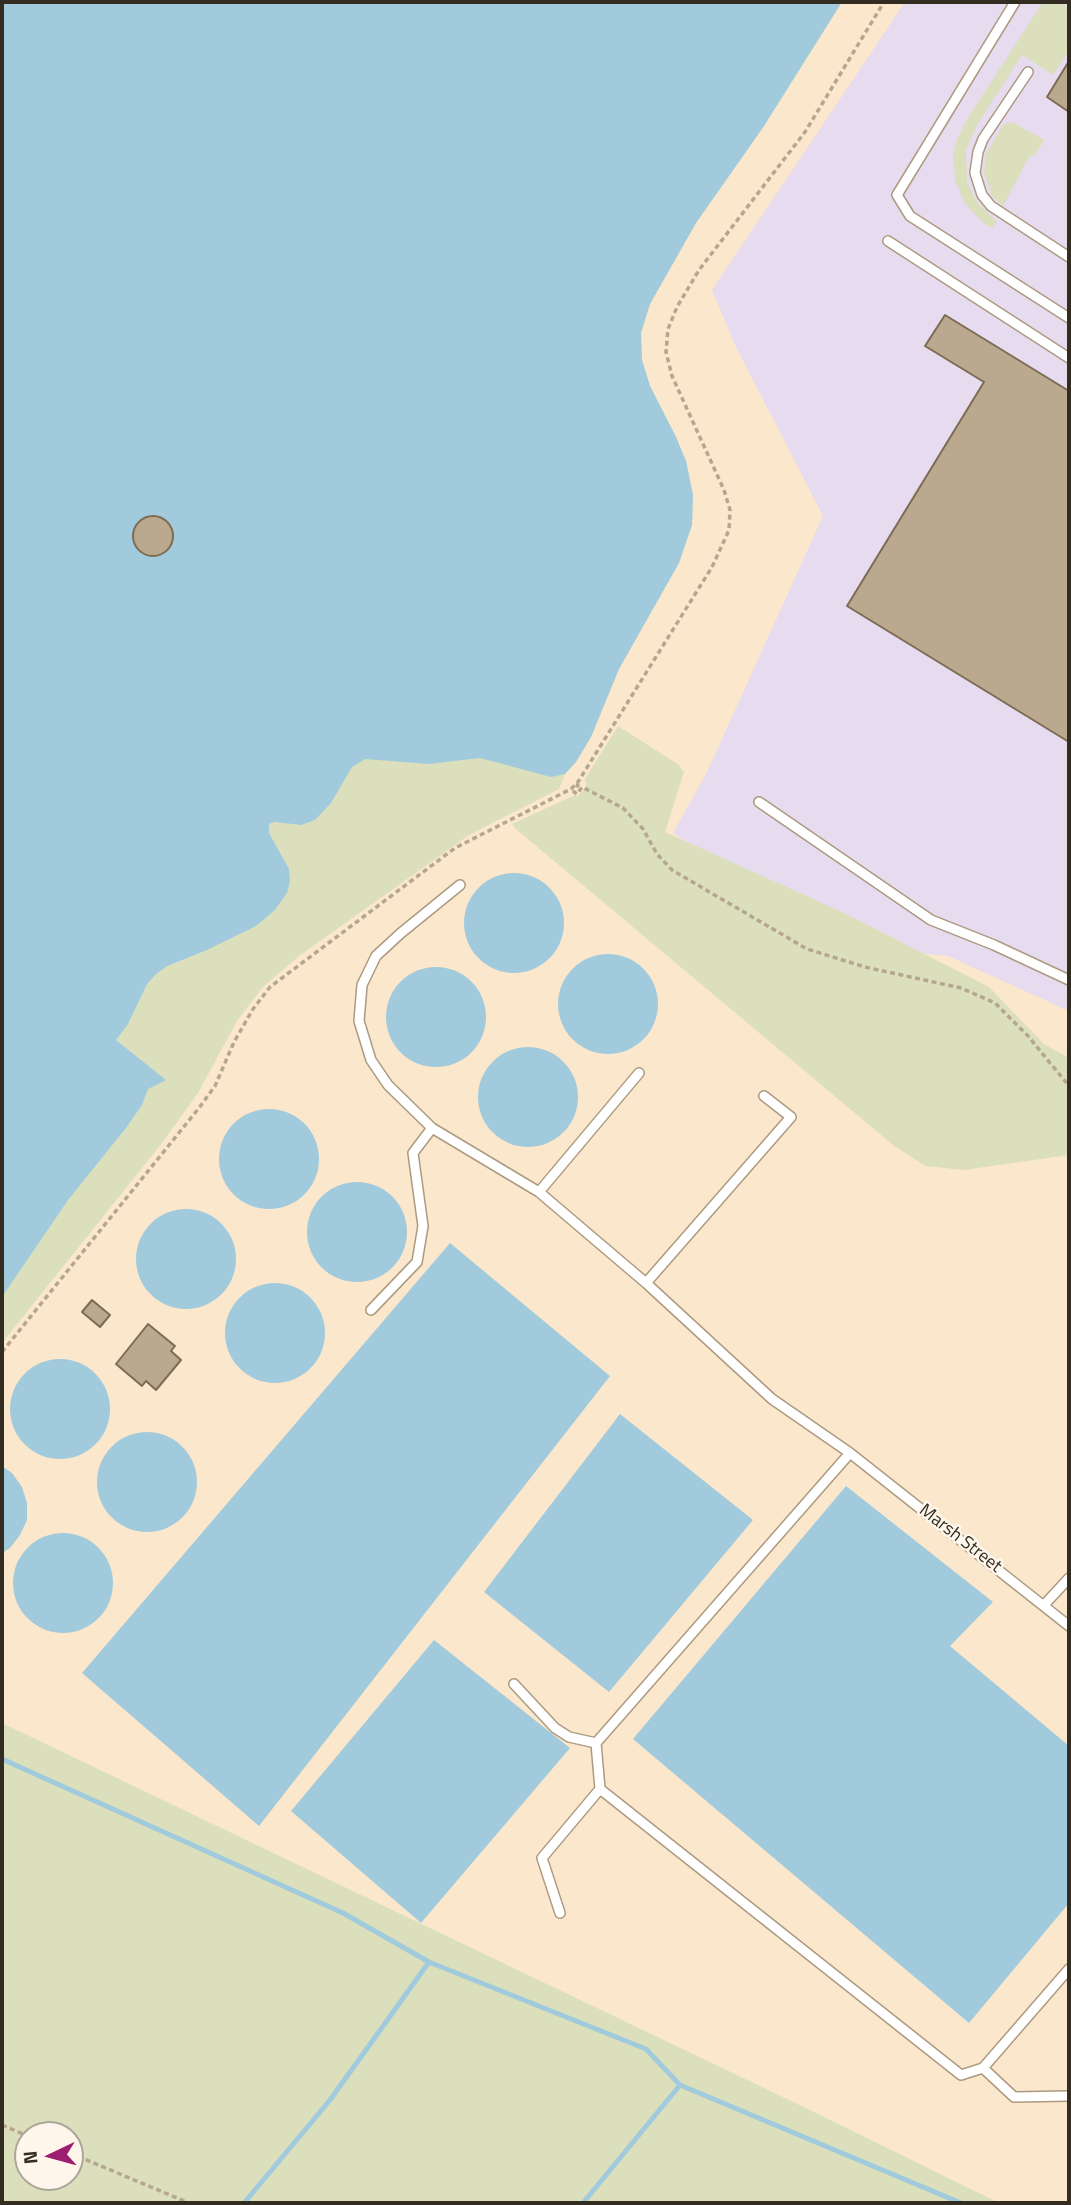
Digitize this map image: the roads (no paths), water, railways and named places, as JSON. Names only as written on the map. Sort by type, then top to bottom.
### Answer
[{"type":"lane","points":[[1015,2],[897,195],[910,216],[1069,318]]},
{"type":"lane","points":[[1028,72],[983,139],[975,173],[982,195],[991,206],[1069,257]]},
{"type":"lane","points":[[888,241],[1069,358]]},
{"type":"lane","points":[[759,802],[931,920],[994,944],[1069,980]]},
{"type":"lane","name":"Marsh Street","points":[[460,885],[376,956],[362,985],[359,1021],[371,1060],[388,1085],[432,1128],[538,1192],[646,1283],[772,1399],[850,1453],[1069,1626]]},
{"type":"lane","points":[[538,1192],[639,1073]]},
{"type":"lane","points":[[646,1283],[791,1117],[764,1096]]},
{"type":"lane","points":[[371,1310],[417,1262],[423,1226],[414,1153],[432,1128]]},
{"type":"lane","points":[[560,1913],[542,1858],[600,1789],[596,1742],[850,1453]]},
{"type":"lane","points":[[1044,1605],[1069,1578]]},
{"type":"lane","points":[[514,1684],[555,1728],[569,1737],[596,1742]]},
{"type":"lane","points":[[600,1789],[961,2075],[983,2068],[1069,1969]]},
{"type":"lane","points":[[983,2068],[1014,2097],[1069,2096]]},
{"type":"water","points":[[2,2],[842,2],[764,126],[696,223],[650,304],[641,333],[642,360],[650,386],[686,461],[693,495],[692,525],[679,563],[619,669],[591,737],[576,762],[565,774],[551,777],[480,758],[429,764],[365,759],[352,767],[331,803],[315,820],[301,825],[275,822],[269,824],[269,833],[289,869],[287,893],[275,910],[256,926],[167,966],[147,984],[128,1024],[116,1040],[166,1080],[148,1089],[142,1105],[126,1128],[68,1200],[2,1297]]},
{"type":"water","points":[[514,873],[533,876],[550,887],[561,904],[564,923],[561,942],[550,959],[533,970],[514,973],[495,970],[478,959],[467,942],[464,923],[467,904],[478,887],[495,876]]},
{"type":"water","points":[[608,954],[627,957],[644,968],[655,985],[658,1004],[655,1023],[644,1040],[627,1051],[608,1054],[589,1051],[572,1040],[561,1023],[558,1004],[561,985],[572,968],[589,957]]},
{"type":"water","points":[[436,967],[455,970],[472,981],[483,998],[486,1017],[483,1036],[472,1053],[455,1064],[436,1067],[417,1064],[400,1053],[389,1036],[386,1017],[389,998],[400,981],[417,970]]},
{"type":"water","points":[[528,1047],[547,1050],[564,1061],[575,1078],[578,1097],[575,1116],[564,1133],[547,1144],[528,1147],[509,1144],[492,1133],[481,1116],[478,1097],[481,1078],[492,1061],[509,1050]]},
{"type":"water","points":[[269,1109],[288,1112],[305,1123],[316,1140],[319,1159],[316,1178],[305,1195],[288,1206],[269,1209],[250,1206],[233,1195],[222,1178],[219,1159],[222,1140],[233,1123],[250,1112]]},
{"type":"water","points":[[357,1182],[376,1185],[393,1196],[404,1213],[407,1232],[404,1251],[393,1268],[376,1279],[357,1282],[338,1279],[321,1268],[310,1251],[307,1232],[310,1213],[321,1196],[338,1185]]},
{"type":"water","points":[[186,1209],[205,1212],[222,1223],[233,1240],[236,1259],[233,1278],[222,1295],[205,1306],[186,1309],[167,1306],[150,1295],[139,1278],[136,1259],[139,1240],[150,1223],[167,1212]]},
{"type":"water","points":[[450,1243],[610,1376],[259,1826],[82,1673]]},
{"type":"water","points":[[275,1283],[294,1286],[311,1297],[322,1314],[325,1333],[322,1352],[311,1369],[294,1380],[275,1383],[256,1380],[239,1369],[228,1352],[225,1333],[228,1314],[239,1297],[256,1286]]},
{"type":"water","points":[[60,1359],[79,1362],[96,1373],[107,1390],[110,1409],[107,1428],[96,1445],[79,1456],[60,1459],[41,1456],[24,1445],[13,1428],[10,1409],[13,1390],[24,1373],[41,1362]]},
{"type":"water","points":[[620,1414],[753,1520],[609,1692],[484,1592]]},
{"type":"water","points":[[147,1432],[166,1435],[183,1446],[194,1463],[197,1482],[194,1501],[183,1518],[166,1529],[147,1532],[128,1529],[111,1518],[100,1501],[97,1482],[100,1463],[111,1446],[128,1435]]},
{"type":"water","points":[[2,1466],[12,1473],[22,1487],[27,1503],[27,1520],[20,1535],[10,1548],[2,1553]]},
{"type":"water","points":[[846,1486],[993,1602],[950,1646],[1069,1746],[1069,1903],[969,2023],[633,1739]]},
{"type":"water","points":[[63,1533],[82,1536],[99,1547],[110,1564],[113,1583],[110,1602],[99,1619],[82,1630],[63,1633],[44,1630],[27,1619],[16,1602],[13,1583],[16,1564],[27,1547],[44,1536]]},
{"type":"water","points":[[434,1640],[570,1748],[421,1923],[291,1811]]},
{"type":"waterway","points":[[2,1759],[343,1913],[429,1962],[646,2049],[680,2085],[961,2203]]},
{"type":"waterway","points":[[244,2203],[330,2100],[429,1962]]},
{"type":"waterway","points":[[583,2203],[680,2085]]}]
